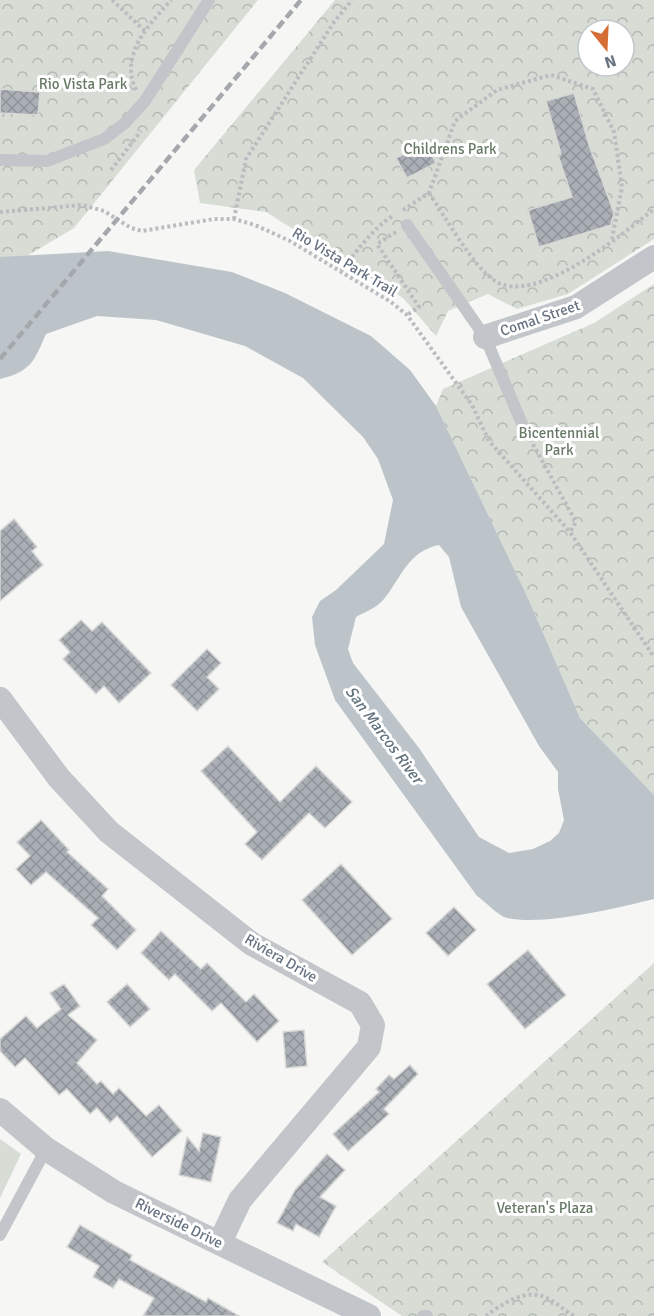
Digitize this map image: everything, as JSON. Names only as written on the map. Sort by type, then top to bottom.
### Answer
[{"type":"street","name":"Comal Street","points":[[485,337],[576,308],[654,257]]},
{"type":"street","name":"Riviera Drive","points":[[0,699],[59,778],[109,832],[252,944],[360,1003],[373,1025],[369,1047],[240,1200],[220,1242]]},
{"type":"street","name":"Riverside Drive","points":[[0,1110],[46,1149],[114,1192],[369,1316]]},
{"type":"lane","points":[[0,160],[47,161],[104,139],[125,123],[145,101],[209,0]]},
{"type":"lane","points":[[407,225],[485,337],[523,426]]},
{"type":"lane","points":[[0,1235],[46,1149]]},
{"type":"path","points":[[112,0],[144,31]]},
{"type":"path","points":[[234,219],[246,159],[334,22],[352,0]]},
{"type":"path","points":[[341,271],[383,222],[429,193],[455,121],[497,90],[551,75],[593,89],[614,132],[622,187],[612,239]]},
{"type":"path","points":[[429,193],[478,264],[495,281],[514,288],[558,275],[654,208]]},
{"type":"path","name":"Rio Vista Park Trail","points":[[0,212],[82,205],[104,211],[130,228],[142,231],[214,219],[234,219],[255,225],[290,241],[391,302],[407,315],[472,405],[489,441],[570,532],[654,657]]},
{"type":"path","points":[[407,225],[377,244],[419,307],[407,315]]},
{"type":"path","points":[[523,426],[576,522],[570,532]]},
{"type":"path","points":[[486,1316],[506,1303],[528,1296],[543,1296],[567,1314],[575,1316]]},
{"type":"green space","name":"Rio Vista Park","points":[[0,0],[258,0],[74,228],[0,272]]},
{"type":"green space","name":"Childrens Park","points":[[335,0],[654,0],[654,239],[568,294],[517,309],[488,294],[448,311],[436,336],[403,298],[266,212],[200,203],[194,170]]},
{"type":"green space","name":"Bicentennial Park","points":[[654,284],[654,795],[580,718],[527,596],[436,406],[443,389],[594,323]]},
{"type":"green space","name":"Veteran's Plaza","points":[[654,963],[654,1316],[402,1316],[322,1262]]},
{"type":"green space","points":[[0,1139],[21,1154],[0,1198]]},
{"type":"water","name":"San Marcos River","points":[[108,251],[232,272],[285,293],[371,336],[410,370],[436,406],[527,596],[580,718],[654,795],[654,899],[601,911],[541,920],[523,920],[500,915],[477,896],[335,700],[315,645],[312,617],[320,601],[336,590],[384,544],[393,500],[378,459],[363,437],[303,378],[245,346],[156,320],[97,316],[46,334],[31,364],[11,376],[0,379],[0,257]],"holes":[[[439,545],[449,557],[461,607],[539,746],[558,772],[558,789],[564,820],[559,833],[550,841],[533,849],[509,853],[479,837],[419,748],[353,663],[348,649],[356,617],[381,602],[412,559],[428,548]]]},
{"type":"building","points":[[0,89],[40,92],[38,115],[0,113]]},
{"type":"building","points":[[574,93],[589,145],[614,213],[611,225],[539,247],[528,210],[572,197],[558,155],[561,154],[546,101]]},
{"type":"building","points":[[425,142],[436,163],[407,178],[396,158]]},
{"type":"building","points":[[14,519],[37,547],[32,551],[43,565],[0,601],[0,531]]},
{"type":"building","points":[[81,620],[92,631],[102,622],[151,673],[119,703],[104,686],[96,694],[63,659],[70,652],[59,640]]},
{"type":"building","points":[[207,649],[221,663],[207,677],[219,689],[197,711],[171,685]]},
{"type":"building","points":[[228,746],[280,802],[316,766],[352,802],[325,828],[309,813],[262,860],[245,844],[257,832],[201,771]]},
{"type":"building","points":[[41,820],[69,850],[67,852],[108,889],[102,896],[136,930],[117,950],[91,925],[98,918],[46,872],[31,885],[16,869],[30,856],[17,842]]},
{"type":"building","points":[[341,864],[392,919],[352,955],[302,900]]},
{"type":"building","points":[[454,907],[476,930],[448,956],[426,933]]},
{"type":"building","points":[[161,931],[201,969],[207,963],[246,1002],[254,994],[279,1021],[257,1042],[221,1003],[212,1011],[175,974],[169,980],[141,953]]},
{"type":"building","points":[[528,950],[566,995],[525,1029],[487,984]]},
{"type":"building","points":[[64,984],[80,1006],[68,1015],[97,1040],[77,1063],[97,1084],[101,1081],[113,1094],[119,1088],[146,1116],[159,1105],[182,1131],[152,1157],[117,1116],[110,1123],[97,1108],[90,1114],[67,1089],[59,1095],[25,1058],[15,1067],[0,1051],[0,1039],[26,1016],[37,1028],[61,1009],[50,993]]},
{"type":"building","points":[[127,984],[150,1009],[130,1027],[107,1002]]},
{"type":"building","points":[[304,1030],[307,1066],[286,1068],[283,1032]]},
{"type":"building","points":[[410,1065],[418,1074],[384,1109],[389,1114],[348,1151],[333,1134],[379,1092],[376,1089],[389,1075],[394,1079]]},
{"type":"building","points":[[203,1133],[221,1137],[211,1182],[179,1175],[187,1137],[199,1151]]},
{"type":"building","points":[[327,1154],[345,1170],[320,1197],[336,1206],[319,1237],[296,1224],[293,1231],[277,1223],[295,1190]]},
{"type":"building","points":[[80,1225],[132,1255],[130,1260],[206,1302],[208,1298],[239,1316],[143,1316],[154,1298],[119,1279],[113,1288],[93,1277],[99,1266],[67,1247]]},
{"type":"railway","points":[[0,359],[301,0]]}]
